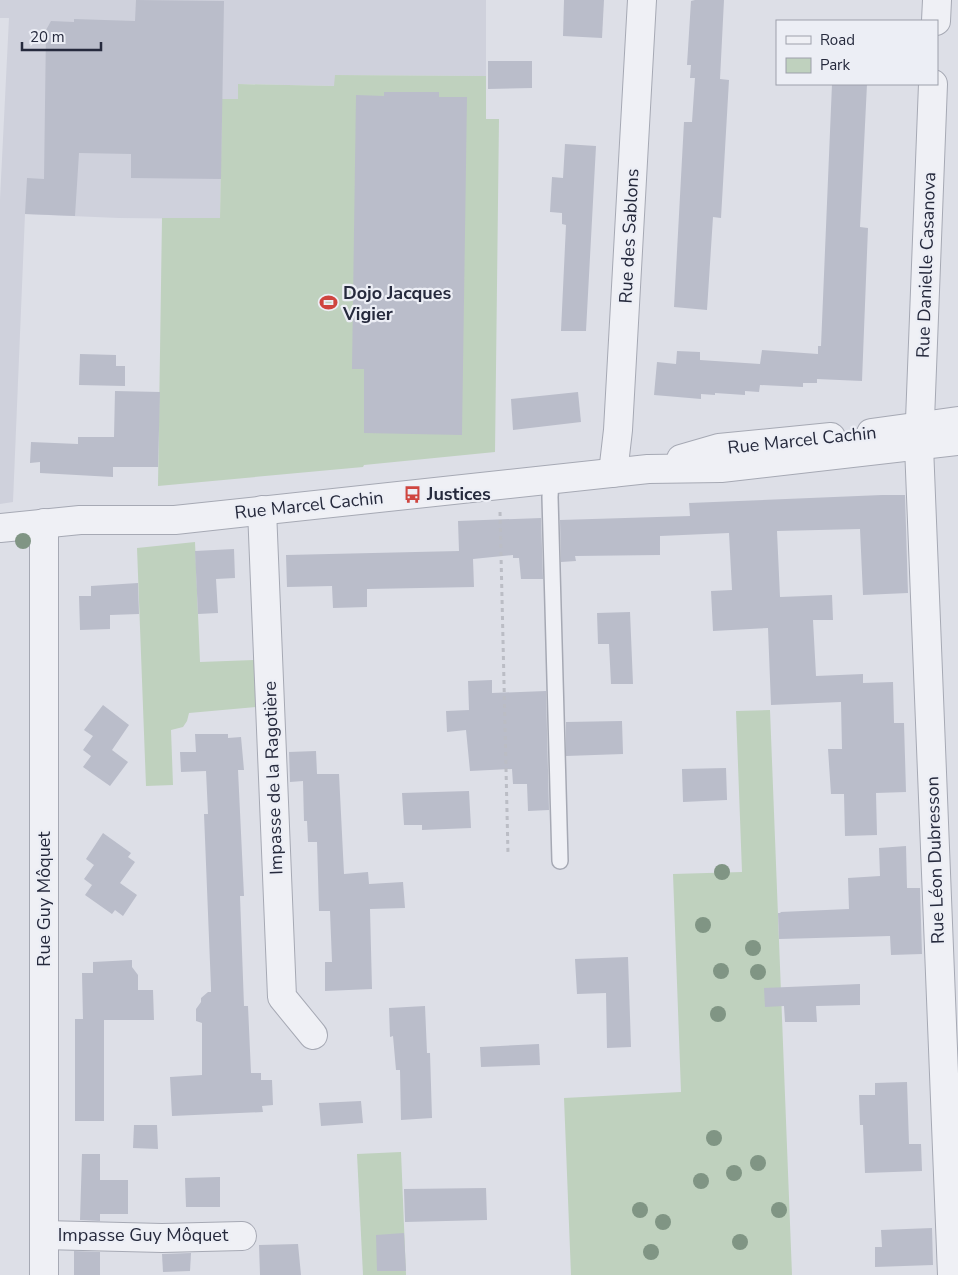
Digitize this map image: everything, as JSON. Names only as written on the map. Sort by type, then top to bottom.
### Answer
[{"type":"street","name":"Rue des Sablons","points":[[613,473],[618,420],[642,0]]},
{"type":"street","points":[[936,20],[937,0]]},
{"type":"street","name":"Rue Danielle Casanova","points":[[919,436],[933,85]]},
{"type":"street","name":"Rue Marcel Cachin","points":[[0,528],[80,520],[175,520],[648,469],[721,468],[919,436],[958,421]]},
{"type":"street","name":"Rue Marcel Cachin","points":[[919,436],[958,441]]},
{"type":"street","name":"Rue Léon Dubresson","points":[[919,436],[952,1275]]},
{"type":"street","name":"Impasse de la Ragotière","points":[[262,510],[282,997],[313,1035]]},
{"type":"street","name":"Rue Guy Môquet","points":[[44,523],[44,1275]]},
{"type":"street","name":"Impasse Guy Môquet","points":[[44,1235],[162,1238],[242,1236]]},
{"type":"lane","points":[[551,480],[560,861]]},
{"type":"path","points":[[500,485],[508,854]]},
{"type":"shaded area","points":[[0,0],[486,0],[486,76],[335,75],[335,86],[239,84],[239,99],[222,100],[220,219],[119,218],[25,214],[13,502],[0,504],[0,199],[9,18],[0,18]]},
{"type":"green space","name":"Dojo Jacques Vigier","points":[[335,75],[486,76],[486,119],[499,119],[495,452],[364,465],[363,467],[158,486],[162,218],[220,218],[222,99],[238,99],[238,84],[334,86]]},
{"type":"green space","points":[[195,542],[200,662],[254,660],[256,707],[189,713],[183,727],[171,730],[173,785],[146,786],[137,548]]},
{"type":"green space","points":[[770,710],[792,1275],[571,1275],[564,1098],[681,1092],[673,874],[742,872],[736,711]]},
{"type":"green space","points":[[401,1152],[406,1275],[363,1275],[357,1154]]},
{"type":"building","points":[[136,0],[224,1],[221,179],[131,178],[131,154],[79,153],[75,216],[25,214],[27,178],[44,179],[46,30],[51,21],[74,22],[74,19],[135,21]]},
{"type":"building","points":[[564,0],[604,0],[602,38],[563,36]]},
{"type":"building","points":[[724,0],[720,79],[729,80],[721,218],[713,217],[707,310],[674,307],[684,122],[692,122],[695,78],[690,78],[691,65],[687,65],[691,1]]},
{"type":"building","points":[[488,61],[532,61],[532,88],[488,89]]},
{"type":"building","points":[[832,85],[867,85],[860,227],[868,228],[862,381],[817,379],[817,383],[803,383],[803,387],[760,385],[759,392],[745,391],[745,395],[701,394],[701,399],[654,395],[657,362],[676,364],[677,351],[700,352],[700,360],[760,364],[762,350],[818,354],[818,346],[821,346]]},
{"type":"building","points":[[384,92],[439,92],[439,97],[467,97],[462,435],[364,433],[364,369],[352,369],[356,95],[384,96]]},
{"type":"building","points":[[565,144],[596,146],[586,331],[561,331],[566,225],[562,224],[562,213],[550,212],[552,177],[563,178]]},
{"type":"building","points":[[80,354],[116,355],[116,366],[125,366],[125,386],[79,385]]},
{"type":"building","points":[[115,391],[160,392],[158,467],[113,467],[113,477],[40,473],[40,462],[30,463],[31,442],[78,444],[78,437],[114,437]]},
{"type":"building","points":[[578,392],[581,422],[513,430],[511,399]]},
{"type":"building","points":[[905,495],[908,593],[863,595],[860,529],[777,531],[780,597],[832,595],[833,620],[813,620],[816,676],[863,674],[863,683],[893,682],[894,723],[904,723],[906,792],[876,793],[877,835],[845,836],[844,794],[831,794],[828,749],[842,749],[841,702],[771,705],[768,628],[713,631],[711,591],[732,590],[729,533],[660,536],[660,555],[575,556],[576,561],[561,562],[560,520],[690,516],[689,503]]},
{"type":"building","points":[[541,518],[543,579],[521,579],[519,558],[513,558],[513,555],[473,559],[474,587],[367,589],[367,607],[333,608],[332,586],[287,587],[286,555],[459,551],[458,521]]},
{"type":"building","points":[[234,549],[235,578],[216,579],[218,613],[198,614],[195,551]]},
{"type":"building","points":[[138,583],[139,614],[110,615],[110,629],[80,630],[79,596],[91,596],[91,586]]},
{"type":"building","points":[[630,612],[633,684],[611,684],[609,644],[598,644],[597,613]]},
{"type":"building","points":[[492,680],[492,693],[546,691],[549,810],[528,811],[527,784],[513,784],[512,769],[470,771],[466,730],[447,732],[446,711],[469,710],[468,681]]},
{"type":"building","points":[[103,705],[129,725],[112,750],[128,762],[110,786],[83,767],[91,756],[83,750],[93,736],[84,730]]},
{"type":"building","points":[[622,721],[623,754],[566,756],[566,722]]},
{"type":"building","points":[[195,734],[228,734],[228,738],[241,737],[244,770],[238,770],[244,896],[240,896],[244,1006],[248,1006],[251,1073],[261,1073],[261,1080],[272,1080],[273,1105],[262,1106],[263,1112],[172,1116],[170,1077],[202,1075],[202,1023],[196,1021],[196,1009],[201,1002],[201,998],[208,992],[211,992],[204,814],[208,814],[206,771],[181,772],[180,752],[196,752]]},
{"type":"building","points":[[316,751],[317,774],[339,774],[344,874],[368,872],[369,884],[403,882],[405,908],[370,909],[372,989],[325,991],[325,962],[332,962],[330,911],[319,911],[317,842],[308,842],[307,821],[304,821],[303,781],[290,782],[289,752]]},
{"type":"building","points":[[726,768],[727,800],[683,802],[682,769]]},
{"type":"building","points":[[469,791],[471,828],[422,830],[422,825],[404,825],[402,793]]},
{"type":"building","points":[[103,833],[131,853],[128,857],[135,862],[120,883],[137,895],[123,916],[115,910],[112,914],[85,895],[92,885],[84,879],[94,865],[86,859]]},
{"type":"building","points":[[906,846],[907,888],[920,888],[922,954],[891,955],[890,936],[779,939],[778,913],[849,909],[848,878],[880,876],[879,848]]},
{"type":"building","points":[[628,957],[631,1047],[607,1048],[606,993],[577,994],[575,959]]},
{"type":"building","points":[[132,960],[132,967],[138,975],[138,990],[153,990],[154,1020],[104,1020],[104,1121],[75,1121],[75,1019],[83,1019],[82,973],[93,973],[93,962]]},
{"type":"building","points":[[860,984],[860,1005],[816,1006],[817,1022],[785,1022],[784,1006],[765,1007],[764,988]]},
{"type":"building","points":[[425,1006],[427,1053],[430,1053],[432,1118],[401,1120],[400,1070],[396,1070],[393,1036],[390,1037],[389,1008]]},
{"type":"building","points":[[539,1044],[540,1065],[481,1067],[480,1047]]},
{"type":"building","points":[[907,1082],[909,1144],[921,1144],[922,1171],[865,1173],[863,1125],[860,1125],[859,1095],[875,1095],[875,1083]]},
{"type":"building","points":[[361,1101],[363,1123],[321,1126],[319,1103]]},
{"type":"building","points":[[134,1125],[157,1125],[158,1149],[133,1148]]},
{"type":"building","points":[[82,1154],[100,1154],[100,1180],[128,1180],[128,1214],[100,1214],[100,1221],[80,1220]]},
{"type":"building","points":[[220,1177],[220,1207],[186,1207],[185,1178]]},
{"type":"building","points":[[486,1188],[487,1220],[405,1222],[404,1189]]},
{"type":"building","points":[[932,1228],[933,1265],[875,1267],[875,1247],[882,1247],[881,1230]]},
{"type":"building","points":[[404,1233],[406,1271],[377,1271],[376,1235]]},
{"type":"building","points":[[298,1244],[301,1275],[260,1275],[259,1245]]},
{"type":"building","points":[[74,1251],[100,1252],[100,1275],[74,1275]]},
{"type":"building","points":[[191,1253],[190,1271],[163,1272],[162,1254]]},
{"type":"place","name":"Dojo Jacques Vigier","points":[[329,303]]},
{"type":"place","name":"Justices","points":[[413,494]]}]
